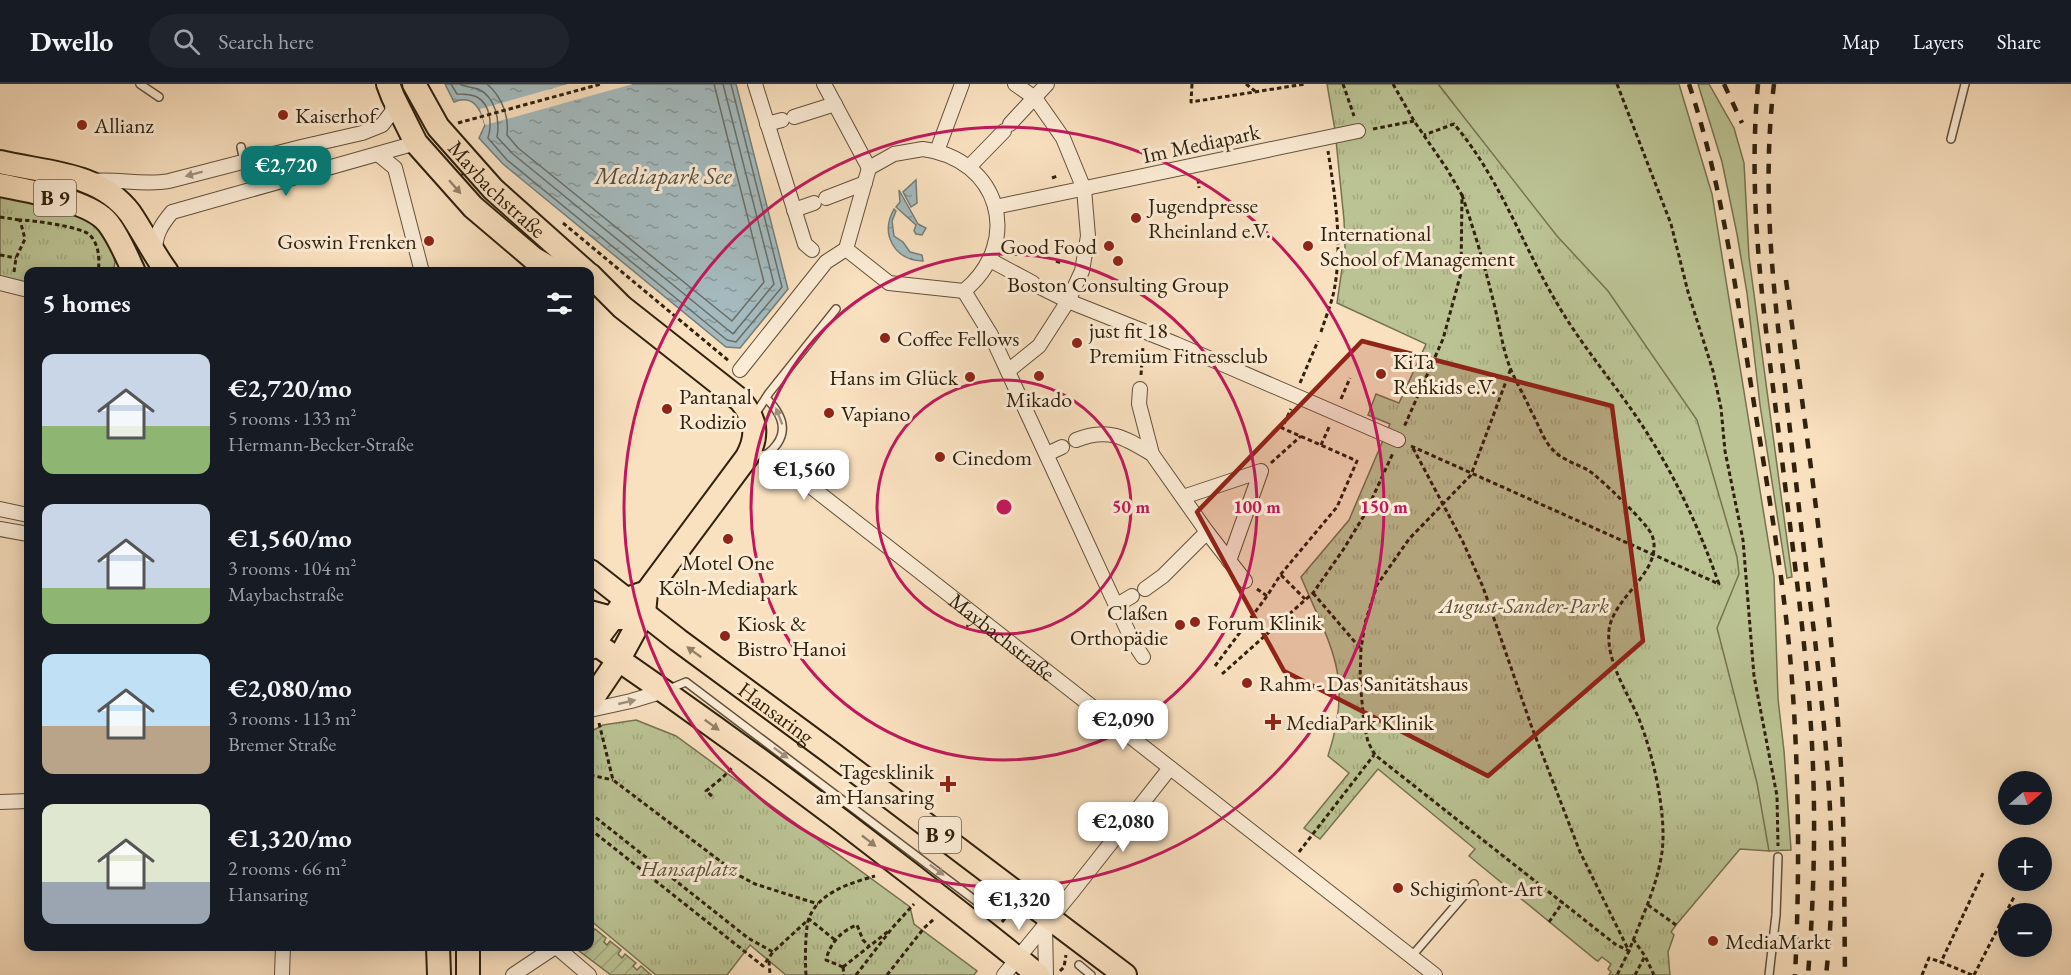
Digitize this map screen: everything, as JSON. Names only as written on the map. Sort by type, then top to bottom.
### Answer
[{"type":"main road","name":"Maybachstraße","points":[[414,84],[448,125],[493,189],[580,267]]},
{"type":"main road","name":"Maybachstraße","points":[[390,91],[416,143],[473,207],[533,258],[548,267]]},
{"type":"main road","name":"B 9","points":[[0,162],[90,181],[110,192],[129,212],[161,263]]},
{"type":"main road","name":"B 9","points":[[0,185],[93,210],[107,221],[132,267]]},
{"type":"main road","points":[[594,279],[622,307],[740,400],[752,418],[755,430],[754,444],[747,457],[643,610],[594,713]]},
{"type":"main road","points":[[594,291],[622,307]]},
{"type":"main road","name":"Hansaring","points":[[594,574],[1116,972]]},
{"type":"main road","points":[[594,613],[612,618],[643,610]]},
{"type":"main road","points":[[594,642],[643,610]]},
{"type":"main road","points":[[594,640],[612,618]]},
{"type":"main road","name":"B 9","points":[[594,646],[619,659],[807,793],[943,899],[1011,966],[1038,975]]},
{"type":"main road","points":[[438,951],[439,975]]},
{"type":"main road","points":[[468,951],[468,975]]},
{"type":"street","points":[[824,84],[869,168]]},
{"type":"street","points":[[937,151],[962,84]]},
{"type":"street","points":[[1008,371],[1039,346],[1068,301],[1082,271],[1088,236],[1084,189],[1063,138],[1035,98],[1015,84]]},
{"type":"street","points":[[969,167],[1047,84]]},
{"type":"street","points":[[760,86],[767,124],[805,244],[818,255]]},
{"type":"street","points":[[90,181],[108,179],[153,184],[362,133],[382,125],[392,112],[390,91]]},
{"type":"street","points":[[767,124],[835,104]]},
{"type":"street","name":"Im Mediapark","points":[[995,207],[1358,131]]},
{"type":"street","points":[[161,263],[155,240],[161,225],[172,212],[416,143]]},
{"type":"street","points":[[846,249],[869,168],[881,160],[908,150],[937,151],[951,155],[969,167],[984,183],[995,207],[997,234],[990,260],[983,272],[964,291]]},
{"type":"street","points":[[378,154],[395,168],[421,267]]},
{"type":"street","points":[[794,210],[865,183]]},
{"type":"street","points":[[740,370],[818,255],[846,249]]},
{"type":"street","points":[[846,249],[889,283],[964,291]]},
{"type":"street","points":[[990,260],[1068,301],[1176,344],[1398,440]]},
{"type":"street","points":[[6,284],[24,289]]},
{"type":"street","points":[[964,291],[991,335],[1143,657]]},
{"type":"street","points":[[1140,389],[1139,404],[1152,454],[1245,581]]},
{"type":"street","points":[[1076,440],[1092,434],[1112,434],[1152,454]]},
{"type":"street","points":[[1047,454],[1062,447]]},
{"type":"street","points":[[1183,498],[1266,467]]},
{"type":"street","points":[[1229,561],[1266,467]]},
{"type":"street","name":"Maybachstraße","points":[[796,475],[1435,975]]},
{"type":"street","points":[[0,509],[24,514]]},
{"type":"street","points":[[0,529],[24,533]]},
{"type":"street","points":[[1145,589],[1163,576],[1207,532]]},
{"type":"street","points":[[1117,605],[1132,596]]},
{"type":"street","points":[[594,709],[664,691]]},
{"type":"street","points":[[1011,966],[1170,768]]},
{"type":"street","points":[[0,802],[24,801]]},
{"type":"street","points":[[1046,975],[1047,921]]},
{"type":"street","points":[[282,975],[283,951]]},
{"type":"street","points":[[513,975],[549,951]]},
{"type":"street","points":[[560,951],[589,975]]},
{"type":"lane","points":[[140,84],[159,98]]},
{"type":"lane","points":[[1951,139],[1965,84]]},
{"type":"lane","points":[[241,147],[244,162]]},
{"type":"lane","points":[[752,418],[836,309]]},
{"type":"lane","points":[[747,457],[768,453],[778,443],[782,433],[782,423],[777,409],[766,398]]},
{"type":"lane","points":[[1769,975],[1776,915],[1778,857]]},
{"type":"lane","points":[[1411,957],[1474,884]]},
{"type":"lane","points":[[943,899],[980,904]]},
{"type":"lane","points":[[1079,965],[1091,975]]},
{"type":"path","points":[[448,125],[602,84]]},
{"type":"path","points":[[1192,84],[1191,102],[1305,84]]},
{"type":"path","points":[[1246,84],[1255,91]]},
{"type":"path","points":[[1343,84],[1358,131],[1414,121]]},
{"type":"path","points":[[1393,84],[1462,195],[1479,242],[1510,369],[1543,434],[1553,451],[1590,471],[1641,520],[1652,535],[1653,555],[1641,580],[1620,601],[1611,618],[1609,631],[1609,650],[1645,734],[1655,774],[1663,829],[1662,852],[1648,905],[1617,975]]},
{"type":"path","points":[[1617,84],[1671,224],[1688,292],[1713,371],[1721,408],[1725,451],[1743,540],[1754,676],[1777,796],[1778,857]]},
{"type":"path","points":[[1398,440],[1719,584],[1700,532],[1676,483],[1648,435],[1589,354],[1557,304],[1495,184],[1467,140],[1454,124],[1424,135]]},
{"type":"path","points":[[448,125],[464,130]]},
{"type":"path","points":[[1321,332],[1334,291],[1337,253],[1337,219],[1326,137]]},
{"type":"path","points":[[1052,178],[1057,176]]},
{"type":"path","points":[[1222,674],[1313,593],[1365,514],[1443,339],[1461,273],[1462,195]]},
{"type":"path","points":[[0,217],[32,220],[82,231],[89,235],[96,246],[100,258],[99,267]]},
{"type":"path","points":[[6,284],[25,239],[20,220]]},
{"type":"path","points":[[563,223],[740,370]]},
{"type":"path","points":[[0,255],[16,258]]},
{"type":"path","points":[[1056,261],[1061,263]]},
{"type":"path","points":[[1215,666],[1281,574],[1337,507],[1357,461],[1282,428],[1318,340]]},
{"type":"path","points":[[1142,361],[1143,347]]},
{"type":"path","points":[[1510,369],[1472,475],[1409,539],[1377,585],[1365,623],[1361,649],[1360,701],[1368,742],[1375,755],[1615,945],[1629,951]]},
{"type":"path","points":[[1266,467],[1301,436]]},
{"type":"path","points":[[1412,447],[1463,542],[1482,587],[1531,725],[1580,852],[1629,951]]},
{"type":"path","points":[[1281,574],[1305,599]]},
{"type":"path","points":[[1259,591],[1267,596]]},
{"type":"path","points":[[1313,593],[1361,649]]},
{"type":"path","points":[[594,713],[613,780]]},
{"type":"path","points":[[1302,848],[1375,755]]},
{"type":"path","points":[[712,796],[706,790],[732,768]]},
{"type":"path","points":[[594,776],[613,780],[740,876],[755,884],[818,904]]},
{"type":"path","points":[[594,816],[748,938],[773,952]]},
{"type":"path","points":[[594,832],[763,966],[773,952],[808,919],[818,904],[832,892],[856,881],[875,876]]},
{"type":"path","points":[[1941,962],[1984,871]]},
{"type":"path","points":[[1922,975],[1929,958],[1973,975],[2015,895]]},
{"type":"path","points":[[887,975],[924,928],[943,899]]},
{"type":"path","points":[[1549,922],[1563,902]]},
{"type":"path","points":[[856,975],[914,904]]},
{"type":"path","points":[[1648,905],[1676,925]]},
{"type":"path","points":[[808,919],[835,940]]},
{"type":"path","points":[[806,975],[808,919]]},
{"type":"path","points":[[843,967],[826,960],[835,940],[847,930],[857,925],[863,940],[869,946]]},
{"type":"path","points":[[843,967],[893,927]]},
{"type":"path","points":[[1633,939],[1646,956],[1654,975]]},
{"type":"path","points":[[1635,975],[1646,956]]},
{"type":"path","points":[[769,959],[771,975]]},
{"type":"path","points":[[843,967],[844,975]]},
{"type":"highlighted area","points":[[1362,341],[1612,406],[1643,641],[1488,776],[1284,671],[1197,512]]},
{"type":"green space","name":"August-Sander-Park","points":[[1327,84],[1438,84],[1557,236],[1608,291],[1697,420],[1737,557],[1739,574],[1717,628],[1757,783],[1769,851],[1740,849],[1676,925],[1671,932],[1674,935],[1668,952],[1670,975],[1609,975],[1611,972],[1608,969],[1611,964],[1602,957],[1596,960],[1469,856],[1475,849],[1378,769],[1320,839],[1304,828],[1349,773],[1328,756],[1336,729],[1339,683],[1330,644],[1301,577],[1349,520],[1390,424],[1368,415],[1376,394],[1399,403],[1426,344],[1337,303],[1345,248],[1344,220],[1335,130]]},
{"type":"green space","points":[[1438,84],[1679,84],[1712,194],[1774,577],[1778,699],[1791,850],[1769,851],[1742,835],[1452,102]]},
{"type":"green space","points":[[1698,84],[1709,84],[1734,128],[1744,163],[1749,257],[1792,577],[1787,578],[1760,405],[1747,293],[1737,234],[1722,162]]},
{"type":"green space","points":[[0,196],[71,210],[95,221],[113,250],[114,267],[24,267],[24,285],[0,280]]},
{"type":"green space","name":"Hansaplatz","points":[[636,720],[676,736],[910,907],[914,924],[977,971],[974,975],[786,975],[750,945],[727,975],[656,975],[594,923],[594,730],[603,725]]},
{"type":"green space","points":[[594,930],[606,938],[604,942],[607,945],[610,941],[621,950],[618,954],[622,958],[625,954],[636,963],[633,966],[637,970],[641,966],[651,975],[611,975],[579,951],[594,951]]},
{"type":"water","name":"Mediapark See","points":[[445,84],[736,84],[788,289],[740,348],[726,347],[503,164],[479,138],[485,125],[475,104],[466,100],[454,102]]},
{"type":"water","points":[[916,180],[917,203],[911,207],[903,192]]},
{"type":"water","points":[[899,190],[918,224],[926,228],[922,235],[916,234],[914,231],[916,225],[896,207],[900,202]]},
{"type":"water","points":[[894,209],[896,211],[892,221],[894,236],[903,242],[910,252],[922,255],[923,261],[904,256],[892,244],[889,228]]},
{"type":"pier","points":[[568,84],[633,84],[485,125],[480,109]]},
{"type":"railway","points":[[1689,84],[1710,158],[1726,233],[1783,596],[1794,705],[1797,782],[1798,898],[1795,975]]},
{"type":"railway","points":[[1724,84],[1742,123]]},
{"type":"railway","points":[[1758,84],[1755,180],[1760,276],[1800,606],[1812,744],[1814,860],[1808,975]]},
{"type":"railway","points":[[1774,84],[1769,158],[1772,268],[1819,681],[1830,807],[1831,892],[1826,975]]},
{"type":"railway","points":[[1786,280],[1816,507],[1839,735],[1844,855],[1845,975]]},
{"type":"place","name":"Kaiserhof","points":[[283,115]]},
{"type":"place","name":"Allianz","points":[[82,125]]},
{"type":"place","name":"Jugendpresse Rheinland e.V.","points":[[1136,218]]},
{"type":"place","name":"Goswin Frenken","points":[[429,241]]},
{"type":"place","name":"Good Food","points":[[1109,246]]},
{"type":"place","name":"International School of Management","points":[[1308,246]]},
{"type":"place","name":"Boston Consulting Group","points":[[1118,261]]},
{"type":"place","name":"Coffee Fellows","points":[[885,338]]},
{"type":"place","name":"just fit 18 Premium Fitnessclub","points":[[1077,343]]},
{"type":"place","name":"KiTa Rehkids e.V.","points":[[1381,374]]},
{"type":"place","name":"Mikado","points":[[1039,376]]},
{"type":"place","name":"Hans im Glück","points":[[970,377]]},
{"type":"place","name":"Pantanal Rodizio","points":[[667,409]]},
{"type":"place","name":"Vapiano","points":[[829,413]]},
{"type":"place","name":"Cinedom","points":[[940,457]]},
{"type":"place","name":"Motel One Köln-Mediapark","points":[[728,539]]},
{"type":"place","name":"Forum Klinik","points":[[1195,622]]},
{"type":"place","name":"Claßen Orthopädie","points":[[1180,625]]},
{"type":"place","name":"Kiosk & Bistro Hanoi","points":[[725,636]]},
{"type":"place","name":"Rahm - Das Sanitätshaus","points":[[1247,683]]},
{"type":"place","name":"MediaPark Klinik","points":[[1273,722]]},
{"type":"place","name":"Tagesklinik am Hansaring","points":[[948,784]]},
{"type":"place","name":"Schigimont-Art","points":[[1398,888]]},
{"type":"place","name":"MediaMarkt","points":[[1713,941]]}]
